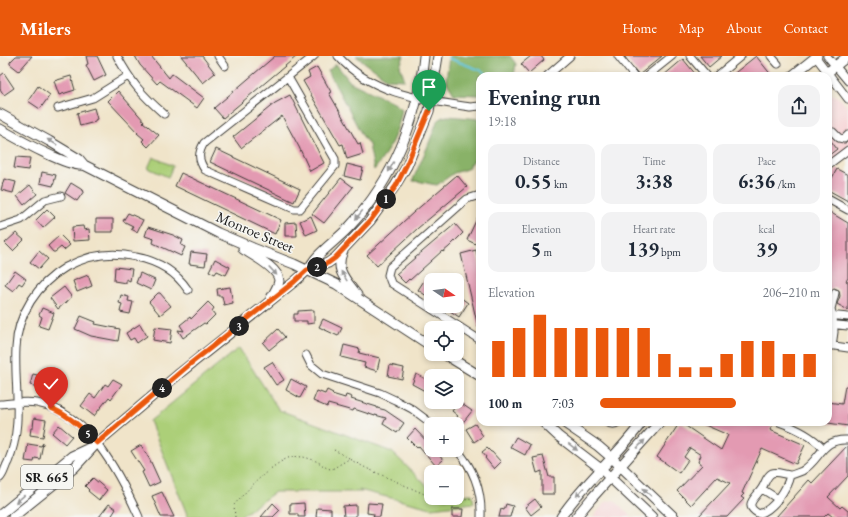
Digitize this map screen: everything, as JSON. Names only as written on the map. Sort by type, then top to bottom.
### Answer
[{"type":"main road","name":"SR 665","points":[[307,270],[328,263],[335,258],[370,221],[396,186],[415,147],[429,111],[424,100],[424,56]]},
{"type":"main road","name":"SR 665","points":[[13,517],[74,468],[97,443],[185,369],[307,270],[317,257],[350,226],[382,184],[392,167],[424,100],[438,56]]},
{"type":"main road","points":[[797,72],[815,56]]},
{"type":"main road","points":[[828,72],[848,56]]},
{"type":"main road","name":"Monroe Street","points":[[0,114],[49,140],[79,159],[84,165],[218,233],[307,270],[336,284],[424,341]]},
{"type":"main road","name":"Monroe Street","points":[[0,129],[58,158],[78,166],[84,165]]},
{"type":"main road","points":[[218,233],[273,268],[277,274],[279,282],[267,303]]},
{"type":"main road","points":[[344,249],[339,262],[340,270],[360,299]]},
{"type":"main road","points":[[455,361],[476,374]]},
{"type":"main road","points":[[547,426],[601,469],[652,517]]},
{"type":"main road","points":[[569,426],[612,458],[674,517]]},
{"type":"main road","points":[[561,517],[578,494],[612,458],[639,426]]},
{"type":"main road","points":[[576,517],[656,426]]},
{"type":"main road","name":"SR 665","points":[[0,515],[72,456],[97,443]]},
{"type":"street","points":[[117,56],[133,84],[164,114]]},
{"type":"street","points":[[218,56],[225,66]]},
{"type":"street","points":[[288,77],[335,159],[335,166],[300,209],[294,209],[205,170],[200,163],[199,151],[204,143],[314,56]]},
{"type":"street","points":[[338,56],[344,63],[368,80],[394,92],[424,100],[470,107],[476,106]]},
{"type":"street","points":[[550,72],[561,59],[570,56]]},
{"type":"street","points":[[618,56],[631,72]]},
{"type":"street","points":[[652,72],[672,56]]},
{"type":"street","points":[[690,56],[704,72]]},
{"type":"street","points":[[722,72],[741,56]]},
{"type":"street","points":[[771,56],[778,64]]},
{"type":"street","points":[[815,56],[824,72]]},
{"type":"street","points":[[827,56],[848,81]]},
{"type":"street","points":[[58,108],[93,98],[128,76]]},
{"type":"street","points":[[832,81],[848,98]]},
{"type":"street","points":[[833,132],[839,138],[844,139],[848,135]]},
{"type":"street","points":[[832,162],[848,150]]},
{"type":"street","points":[[0,227],[21,220],[45,200],[61,196]]},
{"type":"street","points":[[476,196],[467,199],[390,267],[388,272],[389,279],[392,283],[476,337]]},
{"type":"street","points":[[832,201],[848,210]]},
{"type":"street","points":[[0,478],[13,451],[17,429],[18,403],[16,354],[20,324],[29,303],[48,280],[59,271],[78,261],[96,256],[114,254],[130,255],[145,259],[166,269],[177,277],[188,290]]},
{"type":"street","points":[[832,305],[835,293]]},
{"type":"street","points":[[832,315],[848,317]]},
{"type":"street","points":[[832,324],[848,326]]},
{"type":"street","points":[[832,328],[834,332],[832,338]]},
{"type":"street","points":[[832,345],[848,348]]},
{"type":"street","points":[[306,355],[311,365],[322,374],[380,393],[412,409],[424,418]]},
{"type":"street","points":[[0,404],[36,403],[59,411],[79,425],[97,443],[119,477],[139,517]]},
{"type":"street","points":[[789,426],[816,441],[823,448]]},
{"type":"street","points":[[790,475],[786,486],[778,499],[762,514],[755,512],[751,506],[751,502],[762,489],[772,473],[790,475],[805,468],[823,448],[835,441],[848,440]]},
{"type":"street","points":[[462,457],[474,477],[480,496],[481,517]]},
{"type":"street","points":[[762,489],[778,499]]},
{"type":"path","points":[[334,450],[366,468],[424,493]]},
{"type":"path","points":[[235,517],[234,505],[269,471],[283,461],[292,457],[304,457],[317,461],[329,469],[332,469],[349,459]]},
{"type":"path","points":[[464,499],[480,496]]},
{"type":"shaded area","points":[[832,95],[835,95],[848,108],[848,151],[832,165]]},
{"type":"shaded area","points":[[614,500],[632,517],[593,517],[606,502]]},
{"type":"green space","points":[[356,56],[404,56],[400,66],[405,80],[387,79]]},
{"type":"green space","points":[[449,56],[510,56],[516,64],[515,72],[476,72],[476,95],[454,94],[446,81]]},
{"type":"green space","points":[[336,64],[350,82],[394,103],[402,109],[401,117],[392,141],[374,170],[369,145],[362,135],[328,71]]},
{"type":"green space","points":[[448,116],[476,119],[476,158],[467,169],[454,173],[437,185],[413,181],[437,122],[442,117]]},
{"type":"green space","points":[[153,157],[173,166],[168,177],[148,168]]},
{"type":"green space","points":[[239,348],[279,410],[392,452],[424,483],[424,505],[457,505],[431,508],[359,490],[362,492],[275,492],[240,517],[188,517],[150,421]]},
{"type":"green space","points":[[472,494],[474,503],[464,504],[464,495]]},
{"type":"building","points":[[16,56],[32,56],[19,71],[10,64]]},
{"type":"building","points":[[86,56],[97,56],[106,75],[94,81],[86,65],[88,64]]},
{"type":"building","points":[[135,56],[151,56],[169,78],[172,74],[204,98],[197,108],[160,81],[157,84],[140,65]]},
{"type":"building","points":[[181,56],[202,56],[215,73],[203,83]]},
{"type":"building","points":[[275,56],[297,56],[223,118],[214,108]]},
{"type":"building","points":[[531,56],[541,56],[544,60],[530,72],[528,72],[521,64]]},
{"type":"building","points":[[624,56],[662,56],[643,72],[637,72]]},
{"type":"building","points":[[700,56],[722,56],[709,67]]},
{"type":"building","points":[[756,56],[769,72],[736,72]]},
{"type":"building","points":[[683,59],[694,72],[668,72]]},
{"type":"building","points":[[317,67],[331,92],[329,93],[358,144],[360,143],[363,154],[347,159],[343,144],[340,145],[303,81],[310,77],[308,72]]},
{"type":"building","points":[[4,73],[14,88],[4,95],[0,89],[0,76]]},
{"type":"building","points":[[71,76],[75,90],[59,95],[54,81]]},
{"type":"building","points":[[38,86],[50,95],[40,109],[28,101]]},
{"type":"building","points":[[118,91],[144,121],[143,122],[159,135],[148,147],[142,141],[144,139],[108,101]]},
{"type":"building","points":[[290,95],[324,163],[310,171],[282,116],[241,148],[233,137],[275,103]]},
{"type":"building","points":[[94,108],[97,119],[95,122],[80,126],[77,113]]},
{"type":"building","points":[[832,142],[837,149],[832,153]]},
{"type":"building","points":[[216,149],[300,189],[294,202],[210,162]]},
{"type":"building","points":[[16,157],[30,158],[28,170],[14,168]]},
{"type":"building","points":[[347,164],[363,168],[360,180],[344,176]]},
{"type":"building","points":[[837,169],[848,175],[848,201],[832,192],[832,178]]},
{"type":"building","points":[[42,172],[56,175],[53,186],[40,183]]},
{"type":"building","points":[[181,173],[281,220],[275,234],[175,186]]},
{"type":"building","points":[[457,175],[467,187],[418,228],[377,266],[367,255]]},
{"type":"building","points":[[341,178],[353,187],[324,223],[312,214]]},
{"type":"building","points":[[4,179],[16,182],[13,193],[1,190]]},
{"type":"building","points":[[71,183],[84,191],[77,201],[65,193]]},
{"type":"building","points":[[30,185],[37,194],[24,205],[17,196]]},
{"type":"building","points":[[47,209],[55,217],[43,228],[36,220]]},
{"type":"building","points":[[128,213],[143,220],[137,232],[131,229],[133,226],[123,221]]},
{"type":"building","points":[[832,213],[848,223],[848,278],[846,281],[848,282],[848,310],[837,304],[840,296],[839,290],[834,288],[832,289]]},
{"type":"building","points":[[311,216],[317,230],[306,235],[300,221]]},
{"type":"building","points":[[96,219],[113,219],[113,232],[96,232]]},
{"type":"building","points":[[476,221],[476,244],[467,240]]},
{"type":"building","points":[[296,222],[297,236],[285,236],[285,223]]},
{"type":"building","points":[[455,224],[463,233],[449,247],[443,252],[442,251],[405,283],[396,274]]},
{"type":"building","points":[[83,226],[84,230],[89,229],[90,240],[73,241],[72,227]]},
{"type":"building","points":[[148,227],[173,235],[183,240],[181,245],[185,247],[181,256],[153,243],[154,239],[145,236]]},
{"type":"building","points":[[16,233],[24,240],[13,251],[5,243]]},
{"type":"building","points":[[60,235],[70,245],[64,250],[61,247],[53,252],[48,246]]},
{"type":"building","points":[[476,250],[476,318],[461,254]]},
{"type":"building","points":[[39,251],[48,259],[39,269],[30,262]]},
{"type":"building","points":[[191,252],[207,254],[205,266],[189,264]]},
{"type":"building","points":[[215,259],[230,267],[226,275],[217,271],[215,274],[209,271]]},
{"type":"building","points":[[115,267],[132,269],[130,281],[126,279],[126,283],[114,281]]},
{"type":"building","points":[[15,271],[26,279],[22,285],[19,283],[13,291],[5,285]]},
{"type":"building","points":[[140,273],[155,280],[151,290],[136,283]]},
{"type":"building","points":[[88,275],[92,286],[77,292],[73,281]]},
{"type":"building","points":[[424,281],[424,294],[418,290]]},
{"type":"building","points":[[64,287],[71,298],[58,309],[50,298]]},
{"type":"building","points":[[230,287],[233,303],[224,305],[222,296],[218,296],[217,289]]},
{"type":"building","points":[[158,293],[160,293],[171,306],[160,315],[149,302]]},
{"type":"building","points":[[121,295],[129,297],[128,301],[133,302],[130,314],[120,312],[122,304],[119,303]]},
{"type":"building","points":[[464,300],[468,303],[464,309]]},
{"type":"building","points":[[208,302],[214,308],[212,311],[215,315],[206,324],[204,323],[183,338],[178,330],[184,331],[180,325],[190,317],[191,319]]},
{"type":"building","points":[[42,308],[54,313],[48,329],[39,326],[42,317],[39,315]]},
{"type":"building","points":[[314,310],[314,323],[307,324],[307,321],[294,321],[294,314],[298,314],[298,311]]},
{"type":"building","points":[[453,313],[462,313],[459,317]]},
{"type":"building","points":[[81,316],[96,322],[95,324],[120,329],[118,341],[91,336],[75,329]]},
{"type":"building","points":[[323,319],[342,328],[338,336],[319,327]]},
{"type":"building","points":[[140,324],[147,336],[137,343],[134,338],[130,340],[126,333]]},
{"type":"building","points":[[155,327],[172,329],[170,343],[153,340]]},
{"type":"building","points":[[278,329],[285,337],[269,350],[263,343]]},
{"type":"building","points":[[344,345],[360,349],[359,353],[380,358],[377,371],[364,367],[365,363],[341,357]]},
{"type":"building","points":[[272,362],[284,380],[276,385],[264,367]]},
{"type":"building","points":[[390,365],[404,368],[402,379],[388,376]]},
{"type":"building","points":[[33,374],[49,378],[46,389],[30,385]]},
{"type":"building","points":[[416,374],[424,378],[424,390],[412,384]]},
{"type":"building","points":[[113,379],[122,384],[111,399],[109,397],[94,416],[81,406],[90,394],[95,398],[105,384],[108,386]]},
{"type":"building","points":[[291,379],[306,387],[300,398],[286,390]]},
{"type":"building","points":[[845,386],[848,386],[848,426],[832,424],[832,403],[842,404]]},
{"type":"building","points":[[327,390],[333,393],[332,394],[345,398],[346,395],[352,397],[351,399],[385,410],[404,423],[397,433],[383,424],[386,418],[354,409],[353,411],[328,404],[327,407],[313,401],[317,391],[325,394]]},
{"type":"building","points":[[464,405],[472,411],[464,421],[464,417],[457,417],[458,416],[452,411],[454,409],[464,409]]},
{"type":"building","points":[[34,418],[46,420],[43,437],[30,435],[31,428],[33,428]]},
{"type":"building","points":[[475,424],[483,436],[474,442],[466,429]]},
{"type":"building","points":[[59,425],[72,436],[65,444],[52,433]]},
{"type":"building","points":[[677,426],[686,426],[721,450],[728,435],[707,426],[772,426],[770,430],[805,445],[796,464],[762,449],[742,493],[744,494],[741,497],[744,499],[727,517],[698,517],[730,483],[717,477],[691,505],[677,491],[702,465],[698,462],[701,455],[690,448],[684,457],[688,460],[679,473],[657,457]]},
{"type":"building","points":[[415,429],[424,439],[424,452],[419,446],[417,448],[407,438]]},
{"type":"building","points":[[516,437],[530,445],[525,455],[510,447]]},
{"type":"building","points":[[43,443],[40,459],[35,458],[34,462],[25,461],[28,444],[41,446]]},
{"type":"building","points":[[141,445],[160,482],[149,487],[142,472],[144,471],[131,451]]},
{"type":"building","points":[[848,445],[848,476],[828,497],[840,508],[842,506],[848,511],[848,517],[833,517],[828,513],[824,517],[776,517],[809,480],[812,483]]},
{"type":"building","points":[[487,448],[501,462],[494,469],[482,452]]},
{"type":"building","points":[[543,456],[549,477],[554,477],[554,494],[542,494],[542,471],[537,473],[533,458]]},
{"type":"building","points":[[428,457],[441,457],[443,460],[435,465]]},
{"type":"building","points":[[93,478],[107,490],[99,500],[88,491],[89,490],[85,486]]},
{"type":"building","points":[[162,492],[174,517],[161,517],[152,496]]},
{"type":"building","points":[[535,499],[541,507],[531,515],[525,507]]},
{"type":"building","points":[[273,503],[280,510],[273,517],[261,517]]},
{"type":"building","points":[[304,503],[305,517],[298,517],[298,514],[290,514],[290,504]]},
{"type":"building","points":[[368,503],[382,504],[380,517],[373,517],[374,514],[367,513]]},
{"type":"building","points":[[109,504],[116,509],[111,517],[99,517]]},
{"type":"building","points":[[506,504],[513,506],[510,517],[499,517],[501,509],[504,510]]},
{"type":"building","points":[[356,505],[356,517],[344,517],[343,506]]},
{"type":"building","points":[[317,508],[331,509],[331,517],[316,517]]},
{"type":"building","points":[[452,509],[463,509],[462,517],[452,517]]},
{"type":"waterway","points":[[448,58],[483,72]]},
{"type":"route","points":[[51,408],[66,415],[79,425],[97,443],[190,364],[294,282],[307,270],[328,263],[335,258],[370,221],[396,186],[415,147],[429,111]]}]
